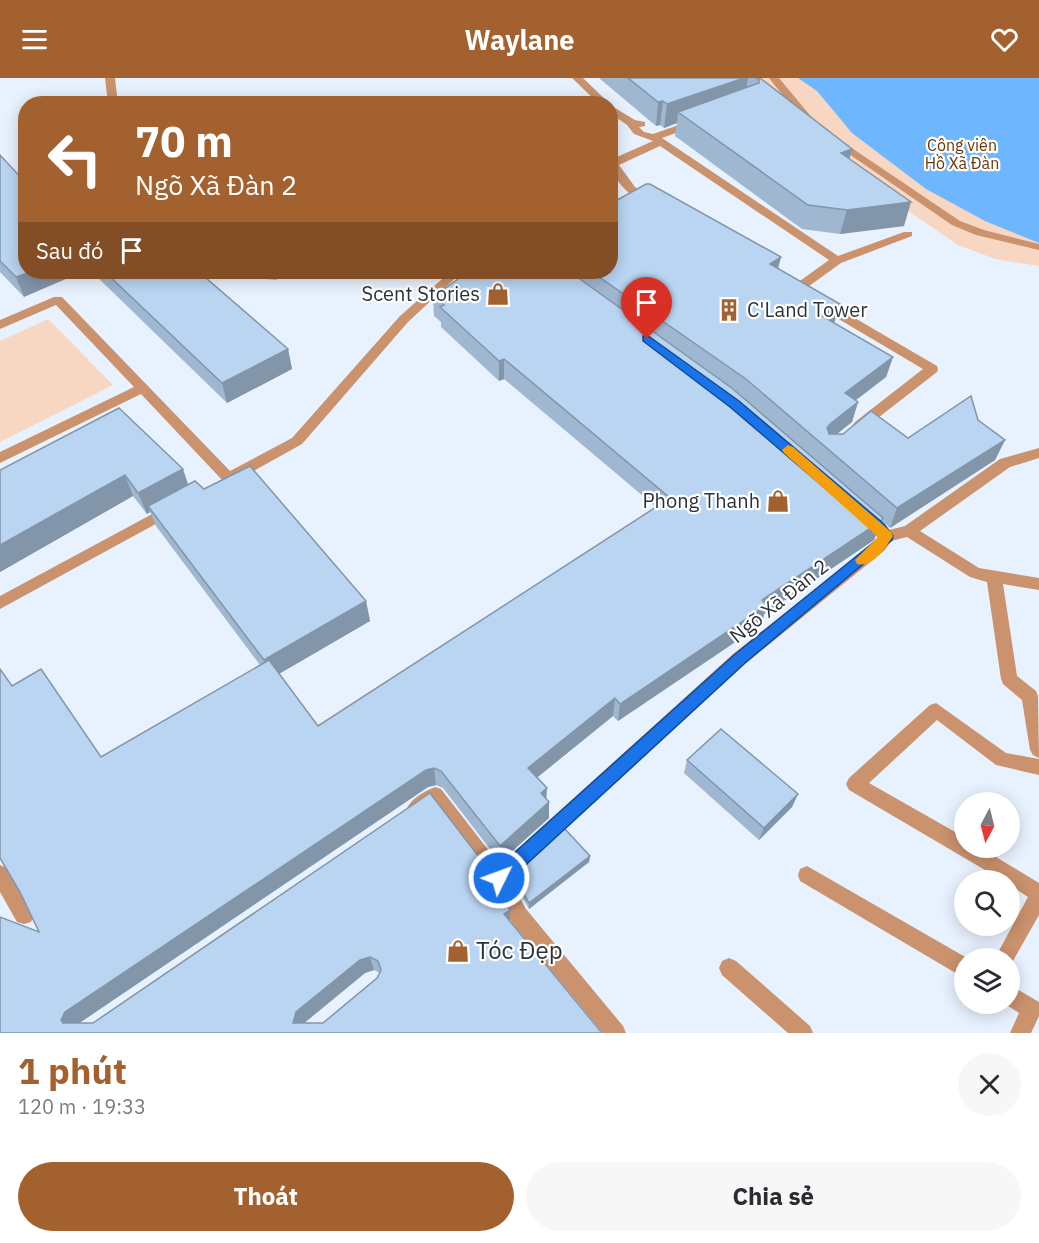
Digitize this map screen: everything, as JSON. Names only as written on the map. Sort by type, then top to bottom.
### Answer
[{"type":"street","points":[[110,78],[112,96]]},
{"type":"street","points":[[577,78],[596,96]]},
{"type":"street","points":[[774,78],[807,119],[956,223],[980,233],[1039,247]]},
{"type":"street","points":[[618,113],[632,123],[634,129],[643,136],[657,140],[837,260]]},
{"type":"street","points":[[618,160],[657,140],[707,119]]},
{"type":"street","points":[[618,173],[631,189],[648,200]]},
{"type":"street","points":[[848,435],[932,369],[797,289],[837,260],[908,234]]},
{"type":"street","points":[[0,325],[58,300],[142,388],[224,480],[297,441],[404,319],[448,279]]},
{"type":"street","points":[[0,458],[142,388]]},
{"type":"street","points":[[1039,453],[1005,464],[909,531],[975,573],[1039,584]]},
{"type":"street","points":[[0,603],[178,505]]},
{"type":"street","name":"Ngõ Xã Đàn 2","points":[[499,878],[739,659],[880,546],[883,532],[909,531]]},
{"type":"street","points":[[994,577],[1009,679],[1030,696],[1039,750]]},
{"type":"street","points":[[954,841],[855,784],[936,710],[1002,760],[1039,767]]},
{"type":"street","points":[[396,822],[435,795],[499,878],[519,916],[616,1033]]},
{"type":"street","points":[[982,858],[1039,895],[1010,948]]},
{"type":"street","points":[[0,874],[24,915]]},
{"type":"street","points":[[807,875],[954,962]]},
{"type":"street","points":[[729,968],[803,1033]]},
{"type":"street","points":[[1020,1001],[1032,1009],[1020,1033]]},
{"type":"green space","name":"Công viên Hồ Xã Đàn","points":[[738,78],[1039,78],[1039,266],[995,259],[958,245],[851,172],[756,98]]},
{"type":"green space","points":[[48,319],[113,385],[0,442],[0,341]]},
{"type":"water","name":"Công viên Hồ Xã Đàn","points":[[798,78],[1039,78],[1039,243],[985,221],[926,189],[852,133],[817,91]]},
{"type":"building","points":[[628,78],[744,78],[667,104],[663,101],[658,102]]},
{"type":"building","points":[[756,78],[760,78],[852,149],[841,153],[911,202],[847,210],[808,205],[678,112],[759,83],[759,79]]},
{"type":"building","points":[[0,155],[18,174],[18,276],[16,277],[0,261]]},
{"type":"building","points":[[650,184],[781,257],[770,264],[840,304],[822,316],[893,357],[845,393],[858,402],[830,424],[827,428],[829,434],[843,434],[871,411],[908,438],[971,396],[978,420],[1005,440],[897,508],[746,379],[602,279],[618,279],[618,200]]},
{"type":"building","points":[[112,279],[207,279],[288,349],[222,383]]},
{"type":"building","points":[[458,279],[580,279],[733,389],[883,518],[762,600],[767,605],[620,704],[615,698],[528,768],[547,788],[541,793],[549,802],[500,846],[441,771],[434,768],[426,770],[65,1012],[61,1020],[63,1023],[93,1023],[430,793],[489,870],[510,910],[504,914],[602,1033],[0,1033],[0,917],[39,932],[20,892],[0,858],[0,669],[12,686],[41,669],[101,757],[269,660],[318,726],[670,498],[504,359],[499,361],[440,307],[444,305],[433,297]],"holes":[[[370,957],[378,961],[381,970],[377,978],[323,1023],[293,1023],[296,1012],[360,960]]]},
{"type":"building","points":[[119,408],[183,469],[138,493],[125,475],[0,545],[0,470]]},
{"type":"building","points":[[250,466],[366,601],[264,660],[148,506],[195,481],[204,489]]},
{"type":"building","points":[[721,729],[798,794],[764,828],[687,760]]},
{"type":"building","points":[[564,828],[590,856],[529,903],[513,874]]},
{"type":"slow traffic","points":[[788,450],[880,528],[886,536],[880,546],[862,560]]},
{"type":"place","name":"Scent Stories","points":[[498,294]]},
{"type":"place","name":"C'Land Tower","points":[[729,310]]},
{"type":"place","name":"Phong Thanh","points":[[778,501]]},
{"type":"place","name":"Tóc Đẹp","points":[[458,951]]},
{"type":"route","points":[[499,878],[739,659],[885,540],[886,536],[880,528],[735,404],[647,339]]}]
